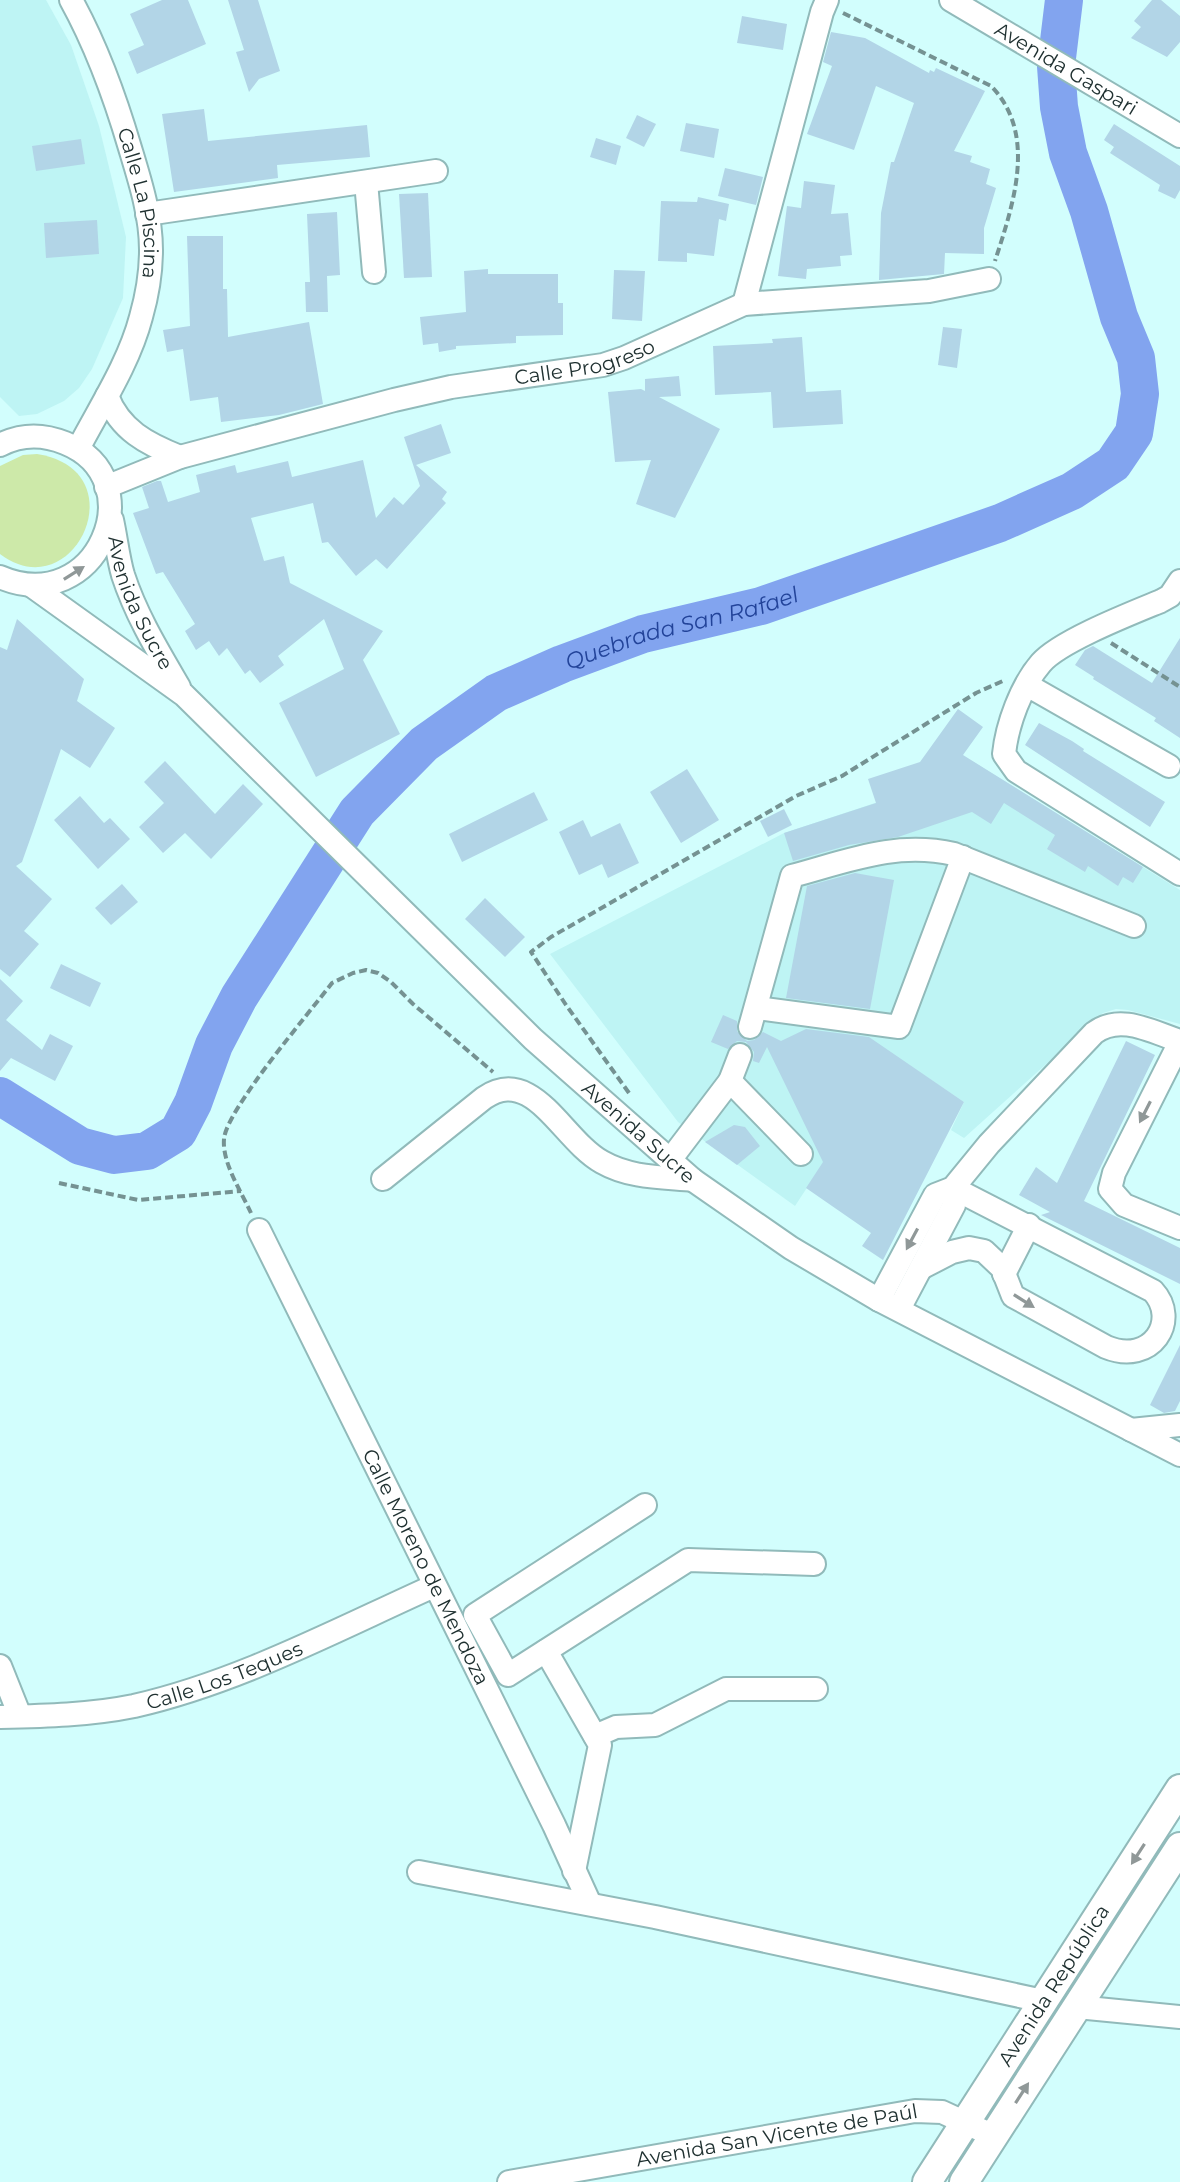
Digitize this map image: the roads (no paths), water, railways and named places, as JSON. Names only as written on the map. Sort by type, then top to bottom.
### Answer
[{"type":"main road","name":"Avenida República","points":[[927,2182],[1180,1789]]},
{"type":"main road","name":"Avenida República","points":[[964,2182],[1180,1847]]},
{"type":"street","name":"Calle La Piscina","points":[[71,0],[102,64],[119,111],[147,214],[151,250],[141,317],[107,396],[78,449]]},
{"type":"street","name":"Avenida Gaspari","points":[[951,0],[1180,136]]},
{"type":"street","points":[[744,304],[826,2]]},
{"type":"street","points":[[147,214],[436,171]]},
{"type":"street","points":[[366,182],[374,272]]},
{"type":"street","name":"Calle Progreso","points":[[108,495],[180,457],[451,387],[603,365],[744,304],[929,291],[989,279]]},
{"type":"street","points":[[107,396],[113,412],[140,439],[180,457]]},
{"type":"street","points":[[0,445],[20,437],[55,438],[78,449],[98,470],[108,495],[109,523],[104,540],[89,563],[67,579],[50,584],[12,582]]},
{"type":"street","name":"Avenida Sucre","points":[[108,495],[129,591],[151,639],[184,695]]},
{"type":"street","name":"Avenida Sucre","points":[[12,582],[184,695],[533,1039],[693,1180],[791,1248],[889,1304],[1180,1455]]},
{"type":"street","points":[[1177,593],[1092,631],[1050,654],[1027,685],[1012,721],[1004,754],[1010,766],[1180,874]]},
{"type":"street","points":[[1027,685],[1169,766]]},
{"type":"street","points":[[963,857],[899,1027],[754,1017],[792,876],[906,848],[938,850],[963,857],[1134,926]]},
{"type":"street","points":[[889,1304],[935,1195],[953,1188],[989,1144],[1101,1027],[1119,1022],[1180,1042],[1114,1173],[1110,1189],[1124,1205],[1180,1228]]},
{"type":"street","points":[[670,1160],[730,1081],[740,1055]]},
{"type":"street","points":[[730,1081],[801,1154]]},
{"type":"street","points":[[383,1179],[484,1098],[495,1091],[509,1088],[529,1094],[591,1155],[614,1168],[636,1175],[693,1180]]},
{"type":"street","points":[[921,1268],[941,1256],[969,1248],[996,1260],[1013,1296],[1112,1349],[1132,1352],[1148,1349],[1162,1331],[1165,1310],[1159,1296],[1153,1291],[953,1188]]},
{"type":"street","points":[[889,1304],[921,1268],[954,1205],[953,1188]]},
{"type":"street","points":[[1004,1274],[1029,1225]]},
{"type":"street","name":"Calle Moreno de Mendoza","points":[[259,1230],[590,1904]]},
{"type":"street","points":[[1131,1430],[1180,1425]]},
{"type":"street","points":[[645,1505],[475,1615],[508,1675],[688,1560],[814,1564]]},
{"type":"street","name":"Calle Los Teques","points":[[10,1717],[72,1715],[119,1708],[212,1684],[434,1586]]},
{"type":"street","points":[[546,1651],[600,1745],[574,1871]]},
{"type":"street","points":[[0,1666],[10,1717]]},
{"type":"street","points":[[595,1736],[616,1727],[655,1725],[726,1689],[816,1689]]},
{"type":"street","points":[[419,1872],[590,1904],[1043,2001]]},
{"type":"street","points":[[1077,2007],[1180,2017]]},
{"type":"street","name":"Avenida San Vicente de Paúl","points":[[509,2182],[550,2178],[915,2111],[942,2112],[994,2136]]},
{"type":"waterway","name":"Quebrada San Rafael","points":[[0,1096],[80,1146],[114,1155],[147,1151],[178,1132],[193,1103],[214,1045],[239,997],[357,812],[424,744],[496,693],[562,664],[643,634],[761,606],[1000,523],[1072,491],[1113,464],[1134,433],[1140,394],[1136,358],[1119,317],[1089,211],[1068,153],[1059,107],[1056,66],[1064,0]]}]
